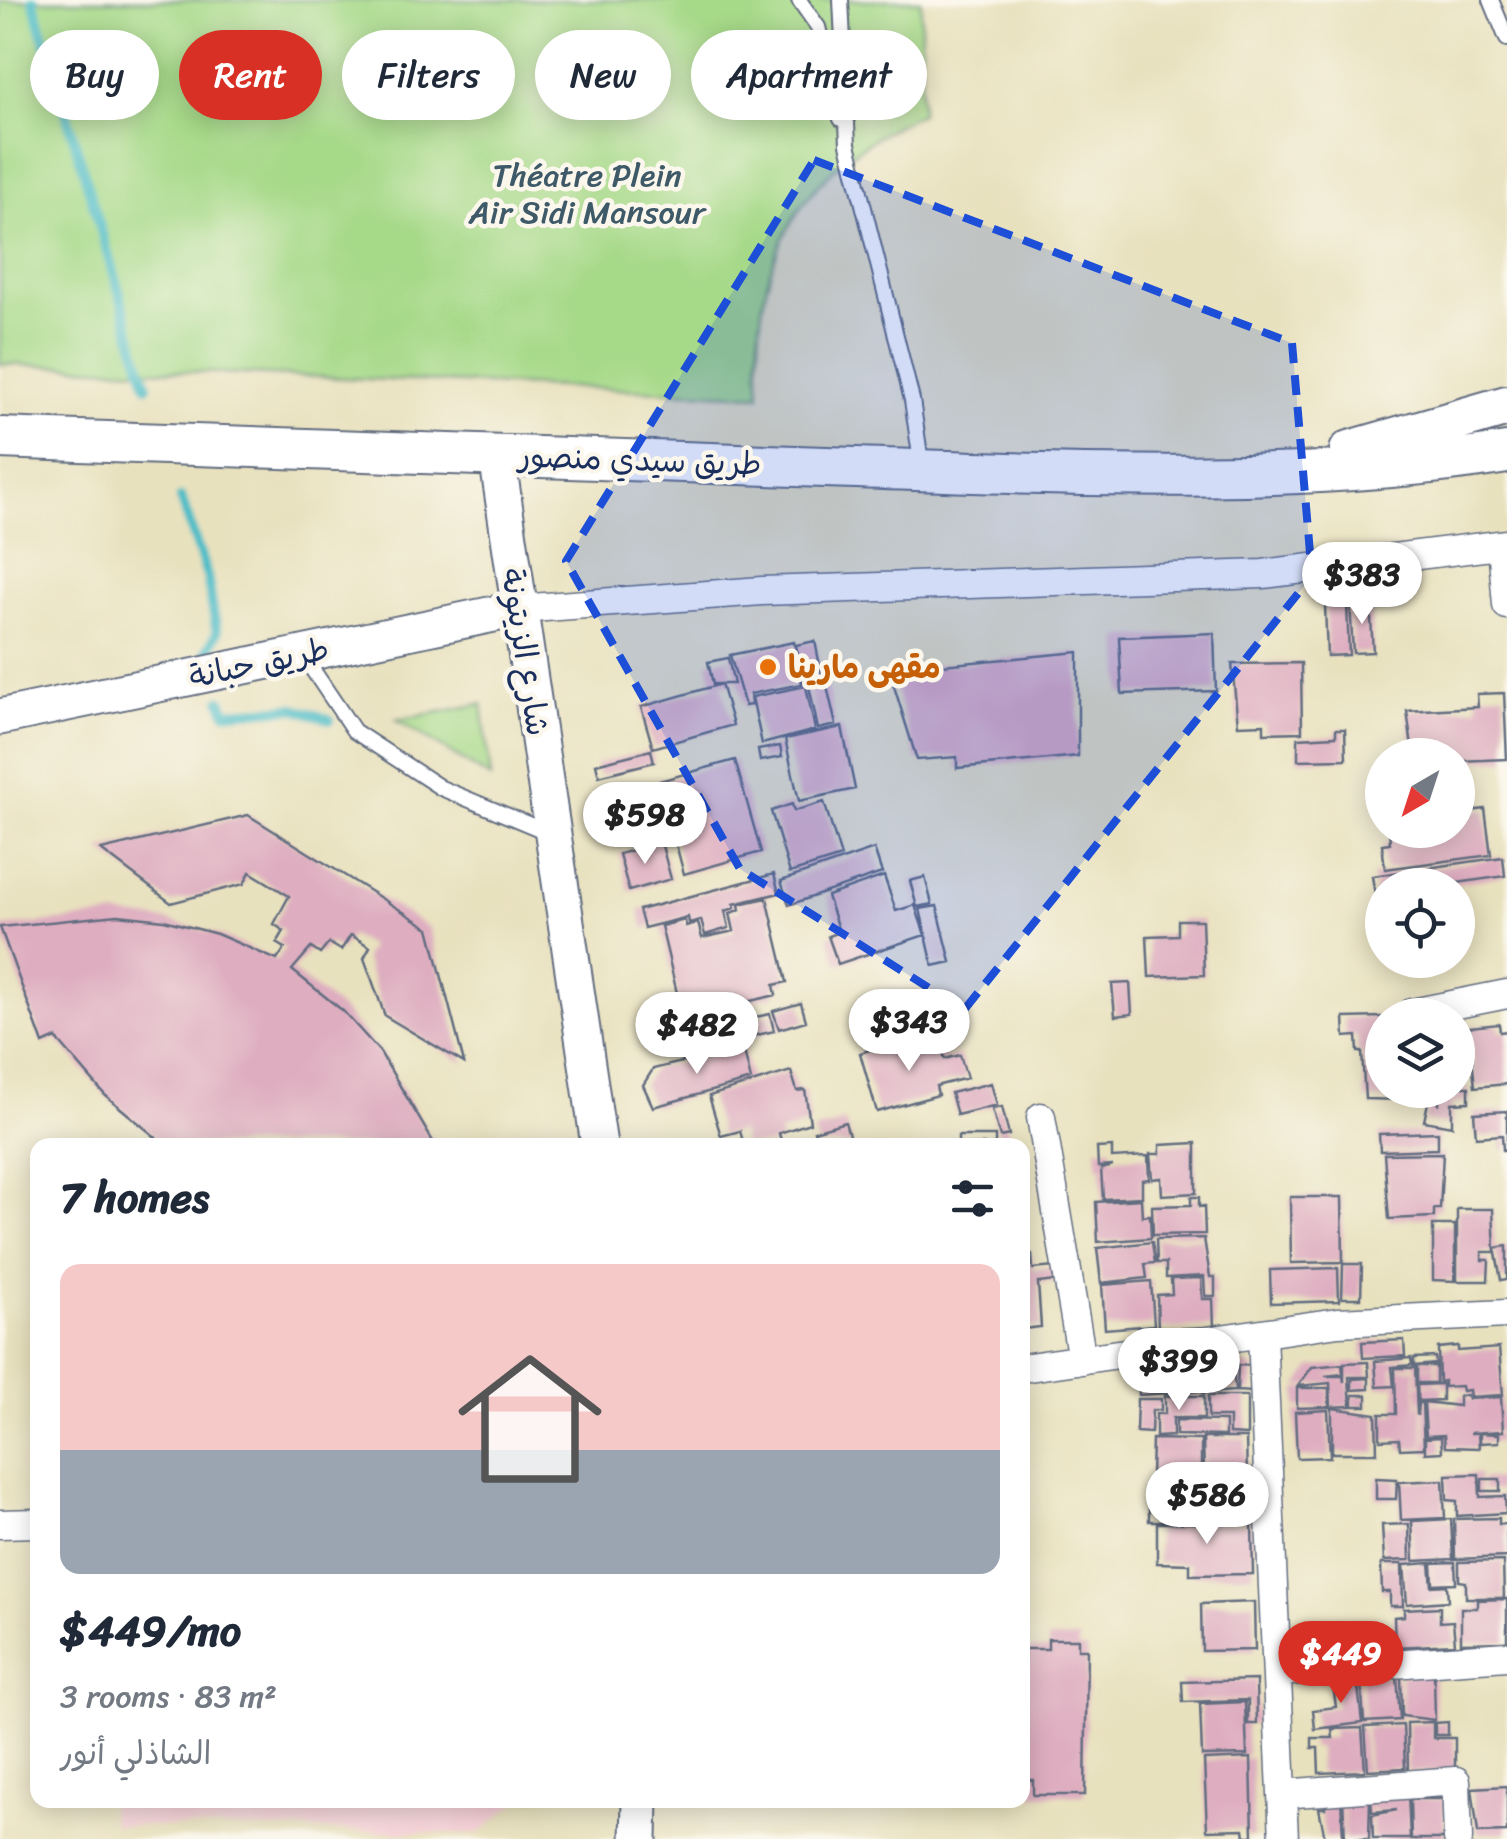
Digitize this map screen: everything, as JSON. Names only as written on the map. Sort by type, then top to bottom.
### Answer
[{"type":"main road","name":"طريق سيدي منصور","points":[[1279,471],[1507,406]]},
{"type":"main road","name":"طريق سيدي منصور","points":[[0,438],[1049,474],[1279,471],[1461,460],[1507,453]]},
{"type":"street","name":"شارع الزيتونة","points":[[496,456],[598,1138]]},
{"type":"street","points":[[518,609],[762,591],[1263,574],[1504,545],[1507,604]]},
{"type":"street","name":"طريق حبانة","points":[[0,717],[518,609]]},
{"type":"street","points":[[1475,1001],[1507,994]]},
{"type":"street","points":[[1040,1117],[1082,1360]]},
{"type":"street","points":[[1030,1367],[1338,1322],[1507,1314]]},
{"type":"street","points":[[1262,1334],[1284,1839]]},
{"type":"street","points":[[0,1524],[30,1524]]},
{"type":"street","points":[[1277,1672],[1507,1656]]},
{"type":"street","points":[[1282,1794],[1456,1780],[1458,1839]]},
{"type":"street","points":[[639,1839],[640,1808]]},
{"type":"lane","points":[[799,0],[818,26],[912,400],[922,470]]},
{"type":"lane","points":[[841,0],[848,144]]},
{"type":"lane","points":[[1491,0],[1507,38]]},
{"type":"lane","points":[[302,654],[354,731],[441,788],[553,834]]},
{"type":"highlighted area","points":[[814,160],[1292,343],[1312,576],[964,1010],[740,869],[566,561]]},
{"type":"shaded area","points":[[110,1808],[509,1808],[478,1834],[112,1825]]},
{"type":"green space","name":"Théatre Plein Air Sidi Mansour","points":[[0,0],[921,0],[921,30],[691,30],[691,120],[908,120],[842,162],[813,192],[790,225],[773,261],[763,302],[760,395],[0,364]]},
{"type":"green space","points":[[482,704],[491,778],[397,720]]},
{"type":"building","points":[[1370,601],[1373,652],[1353,653],[1350,602]]},
{"type":"building","points":[[1325,605],[1347,605],[1349,655],[1327,656]]},
{"type":"building","points":[[1214,633],[1216,691],[1122,694],[1119,637]]},
{"type":"building","points":[[815,641],[823,681],[809,684],[803,682],[796,645]]},
{"type":"building","points":[[794,642],[802,684],[750,694],[751,705],[745,706],[730,655]]},
{"type":"building","points":[[1078,652],[1078,756],[957,768],[957,757],[917,760],[889,670]]},
{"type":"building","points":[[728,658],[734,684],[713,684],[708,662]]},
{"type":"building","points":[[1301,663],[1302,732],[1264,733],[1264,724],[1238,725],[1232,664]]},
{"type":"building","points":[[826,682],[836,725],[818,729],[809,686]]},
{"type":"building","points":[[721,684],[733,725],[653,748],[641,707]]},
{"type":"building","points":[[806,686],[815,730],[762,744],[752,697]]},
{"type":"building","points":[[1504,693],[1507,759],[1475,760],[1475,738],[1411,738],[1407,711],[1478,707],[1477,694]]},
{"type":"building","points":[[842,727],[855,789],[799,801],[785,739]]},
{"type":"building","points":[[1336,729],[1345,729],[1346,759],[1298,760],[1298,738],[1336,736]]},
{"type":"building","points":[[780,746],[782,757],[760,761],[758,750]]},
{"type":"building","points":[[651,750],[654,762],[599,776],[596,764]]},
{"type":"building","points":[[735,760],[761,852],[684,874],[659,781]]},
{"type":"building","points":[[824,802],[841,857],[790,873],[771,811],[792,804],[794,811]]},
{"type":"building","points":[[1485,809],[1491,855],[1385,868],[1382,848],[1475,848],[1475,810]]},
{"type":"building","points":[[248,815],[429,928],[464,1063],[385,1016],[364,958],[370,947],[351,935],[341,950],[329,943],[320,954],[311,948],[292,970],[343,1011],[380,1052],[431,1138],[157,1138],[105,1095],[56,1038],[43,1044],[0,927],[118,915],[164,920],[217,934],[277,960],[285,948],[277,943],[284,931],[274,924],[289,896],[250,872],[244,884],[171,903],[101,850]]},
{"type":"building","points":[[661,842],[671,879],[629,891],[619,854]]},
{"type":"building","points":[[874,849],[882,873],[789,905],[781,881]]},
{"type":"building","points":[[1503,857],[1505,876],[1475,880],[1475,868],[1427,868]]},
{"type":"building","points":[[774,874],[779,893],[734,904],[735,908],[725,911],[729,928],[705,935],[701,920],[689,923],[688,917],[644,928],[639,910]]},
{"type":"building","points":[[884,876],[896,911],[915,905],[925,935],[838,964],[828,936],[839,932],[827,896]]},
{"type":"building","points":[[925,877],[932,904],[917,907],[910,881]]},
{"type":"building","points":[[767,898],[787,982],[774,985],[776,995],[695,1014],[694,1006],[681,1010],[661,926],[685,920],[686,926],[698,923],[702,938],[734,931],[730,913],[740,910],[739,904]]},
{"type":"building","points":[[937,906],[951,962],[933,966],[920,909]]},
{"type":"building","points":[[1178,920],[1202,920],[1204,975],[1149,977],[1147,936],[1178,935]]},
{"type":"building","points":[[1130,983],[1132,1014],[1115,1016],[1112,984]]},
{"type":"building","points":[[801,1003],[806,1021],[779,1029],[773,1011]]},
{"type":"building","points":[[770,1014],[774,1031],[749,1037],[746,1019]]},
{"type":"building","points":[[1365,1017],[1365,1099],[1362,1052],[1358,1052],[1357,1036],[1345,1037],[1344,1018]]},
{"type":"building","points":[[1499,1024],[1500,1032],[1507,1031],[1507,1084],[1475,1087],[1475,1026]]},
{"type":"building","points":[[895,1042],[899,1054],[940,1042],[945,1059],[960,1055],[967,1078],[936,1086],[938,1095],[877,1112],[860,1053]]},
{"type":"building","points":[[743,1047],[751,1080],[653,1107],[643,1085],[653,1069]]},
{"type":"building","points":[[791,1071],[797,1091],[805,1090],[810,1123],[779,1133],[780,1138],[742,1138],[740,1131],[721,1136],[709,1096]]},
{"type":"building","points":[[991,1083],[997,1105],[957,1115],[951,1093]]},
{"type":"building","points":[[1002,1107],[1009,1135],[1000,1137],[992,1109]]},
{"type":"building","points":[[1427,1108],[1452,1108],[1452,1126],[1424,1121]]},
{"type":"building","points":[[1507,1111],[1507,1149],[1503,1150],[1502,1135],[1476,1137],[1474,1113]]},
{"type":"building","points":[[845,1122],[850,1138],[816,1138],[814,1131]]},
{"type":"building","points":[[1438,1132],[1438,1149],[1380,1151],[1379,1134]]},
{"type":"building","points":[[958,1136],[995,1136],[995,1138]]},
{"type":"building","points":[[1196,1143],[1196,1193],[1162,1195],[1161,1178],[1152,1179],[1150,1154],[1160,1154],[1160,1145]]},
{"type":"building","points":[[1112,1147],[1112,1158],[1148,1156],[1149,1179],[1142,1180],[1142,1197],[1103,1199],[1101,1169],[1113,1166],[1098,1167],[1097,1148]]},
{"type":"building","points":[[1443,1153],[1440,1209],[1434,1209],[1434,1217],[1389,1219],[1384,1154]]},
{"type":"building","points":[[1191,1197],[1199,1197],[1199,1207],[1204,1206],[1205,1234],[1153,1235],[1152,1206],[1191,1205]]},
{"type":"building","points":[[1290,1197],[1342,1197],[1343,1262],[1291,1263]]},
{"type":"building","points":[[1141,1199],[1142,1216],[1150,1215],[1151,1238],[1098,1242],[1096,1202]]},
{"type":"building","points":[[1457,1209],[1493,1209],[1495,1252],[1482,1252],[1482,1260],[1489,1260],[1488,1281],[1457,1281]]},
{"type":"building","points":[[1433,1225],[1455,1225],[1455,1281],[1433,1280]]},
{"type":"building","points":[[1204,1238],[1210,1277],[1215,1277],[1215,1296],[1205,1296],[1204,1276],[1166,1278],[1166,1263],[1157,1263],[1156,1239]]},
{"type":"building","points":[[1152,1242],[1155,1263],[1145,1264],[1147,1278],[1101,1283],[1097,1248]]},
{"type":"building","points":[[1507,1246],[1507,1279],[1501,1280],[1495,1248]]},
{"type":"building","points":[[1030,1254],[1033,1269],[1055,1267],[1056,1281],[1038,1283],[1041,1327],[1030,1328]]},
{"type":"building","points":[[1343,1264],[1362,1264],[1361,1298],[1342,1298]]},
{"type":"building","points":[[1338,1268],[1339,1301],[1271,1303],[1270,1270]]},
{"type":"building","points":[[1201,1278],[1202,1299],[1213,1299],[1214,1327],[1158,1329],[1157,1295],[1172,1294],[1171,1279]]},
{"type":"building","points":[[1151,1281],[1154,1325],[1105,1329],[1102,1285]]},
{"type":"building","points":[[1404,1340],[1405,1356],[1363,1358],[1362,1342]]},
{"type":"building","points":[[1458,1346],[1458,1351],[1499,1348],[1503,1395],[1470,1397],[1469,1390],[1462,1391],[1461,1386],[1444,1387],[1444,1381],[1439,1382],[1438,1348]]},
{"type":"building","points":[[1435,1357],[1436,1364],[1414,1366],[1414,1358]]},
{"type":"building","points":[[1411,1358],[1412,1365],[1392,1367],[1394,1386],[1377,1387],[1375,1361]]},
{"type":"building","points":[[1368,1362],[1369,1377],[1349,1377],[1351,1406],[1331,1407],[1330,1383],[1298,1386],[1312,1367],[1342,1364],[1343,1374],[1325,1376],[1343,1376],[1344,1382],[1344,1363]]},
{"type":"building","points":[[1238,1365],[1253,1366],[1252,1392],[1237,1391]]},
{"type":"building","points":[[1417,1366],[1436,1366],[1436,1383],[1417,1383]]},
{"type":"building","points":[[1233,1367],[1235,1391],[1203,1393],[1202,1369]]},
{"type":"building","points":[[1395,1368],[1415,1368],[1417,1416],[1418,1403],[1422,1403],[1424,1448],[1400,1449],[1399,1439],[1380,1440],[1380,1414],[1396,1414]]},
{"type":"building","points":[[1198,1374],[1199,1391],[1139,1395],[1138,1377]]},
{"type":"building","points":[[1369,1378],[1369,1389],[1352,1390],[1352,1379]]},
{"type":"building","points":[[1442,1384],[1442,1400],[1418,1401],[1417,1385]]},
{"type":"building","points":[[1297,1388],[1329,1388],[1329,1407],[1297,1408]]},
{"type":"building","points":[[1353,1395],[1367,1395],[1367,1406],[1353,1406]]},
{"type":"building","points":[[1467,1395],[1468,1399],[1501,1397],[1503,1431],[1470,1433],[1478,1433],[1479,1448],[1445,1447],[1444,1435],[1426,1436],[1424,1402],[1459,1406],[1459,1396]]},
{"type":"building","points":[[1165,1396],[1204,1396],[1204,1418],[1173,1418],[1173,1436],[1156,1437],[1156,1414],[1165,1414]]},
{"type":"building","points":[[1208,1396],[1247,1396],[1247,1435],[1229,1434],[1229,1417],[1208,1417]]},
{"type":"building","points":[[1137,1399],[1161,1399],[1161,1410],[1152,1410],[1151,1433],[1136,1432]]},
{"type":"building","points":[[1332,1408],[1376,1414],[1377,1453],[1332,1453]]},
{"type":"building","points":[[1328,1410],[1330,1457],[1297,1458],[1295,1412]]},
{"type":"building","points":[[1176,1420],[1225,1421],[1225,1436],[1176,1435]]},
{"type":"building","points":[[1480,1433],[1499,1434],[1499,1442],[1480,1443]]},
{"type":"building","points":[[1441,1437],[1442,1452],[1425,1453],[1425,1438]]},
{"type":"building","points":[[1203,1438],[1246,1438],[1247,1477],[1212,1478],[1255,1480],[1258,1520],[1216,1519],[1217,1504],[1205,1504]]},
{"type":"building","points":[[1152,1439],[1201,1440],[1201,1479],[1151,1478]]},
{"type":"building","points":[[1479,1474],[1480,1497],[1505,1496],[1506,1513],[1457,1516],[1457,1501],[1447,1500],[1446,1475]]},
{"type":"building","points":[[1376,1478],[1397,1479],[1396,1499],[1376,1499]]},
{"type":"building","points":[[1482,1479],[1500,1479],[1500,1491],[1482,1491]]},
{"type":"building","points":[[1443,1480],[1445,1518],[1401,1520],[1399,1482]]},
{"type":"building","points":[[1203,1481],[1204,1504],[1196,1504],[1196,1521],[1149,1521],[1149,1500],[1158,1500],[1157,1482]]},
{"type":"building","points":[[1499,1518],[1499,1524],[1506,1524],[1507,1557],[1455,1559],[1454,1519]]},
{"type":"building","points":[[1451,1519],[1453,1559],[1414,1561],[1412,1521]]},
{"type":"building","points":[[1157,1523],[1252,1523],[1253,1574],[1190,1575],[1190,1564],[1157,1563]]},
{"type":"building","points":[[1409,1524],[1410,1560],[1384,1561],[1382,1525]]},
{"type":"building","points":[[1503,1561],[1504,1598],[1466,1598],[1466,1582],[1459,1581],[1459,1562]]},
{"type":"building","points":[[1455,1562],[1456,1583],[1433,1584],[1432,1563]]},
{"type":"building","points":[[1430,1563],[1432,1586],[1447,1585],[1448,1601],[1407,1604],[1404,1565]]},
{"type":"building","points":[[1381,1564],[1402,1564],[1403,1606],[1390,1606],[1390,1592],[1382,1592]]},
{"type":"building","points":[[1507,1599],[1507,1642],[1461,1643],[1461,1608],[1477,1608],[1477,1600]]},
{"type":"building","points":[[1254,1602],[1255,1650],[1202,1651],[1201,1604]]},
{"type":"building","points":[[1440,1607],[1440,1622],[1453,1621],[1455,1644],[1395,1647],[1394,1617],[1404,1616],[1404,1609]]},
{"type":"building","points":[[1048,1639],[1078,1639],[1078,1649],[1087,1649],[1085,1795],[1033,1795],[1030,1649],[1048,1649]]},
{"type":"building","points":[[1434,1674],[1435,1720],[1402,1716],[1401,1675]]},
{"type":"building","points":[[1397,1675],[1400,1720],[1364,1722],[1361,1677]]},
{"type":"building","points":[[1357,1677],[1362,1723],[1315,1729],[1313,1710],[1336,1707],[1332,1680]]},
{"type":"building","points":[[1256,1680],[1257,1724],[1248,1724],[1248,1700],[1183,1702],[1182,1682]]},
{"type":"building","points":[[1245,1702],[1247,1755],[1202,1756],[1200,1704]]},
{"type":"building","points":[[1433,1722],[1433,1738],[1455,1738],[1455,1771],[1408,1772],[1407,1723]]},
{"type":"building","points":[[1448,1722],[1448,1735],[1435,1735],[1435,1723]]},
{"type":"building","points":[[1403,1725],[1405,1768],[1368,1770],[1365,1727]]},
{"type":"building","points":[[1362,1728],[1365,1771],[1319,1773],[1318,1748],[1312,1748],[1312,1738],[1333,1738],[1332,1729]]},
{"type":"building","points":[[1251,1758],[1253,1836],[1245,1836],[1244,1829],[1207,1830],[1204,1760]]},
{"type":"building","points":[[1507,1786],[1507,1832],[1478,1833],[1472,1788]]},
{"type":"building","points":[[1408,1793],[1410,1839],[1373,1839],[1372,1815],[1397,1810],[1372,1812],[1371,1798]]},
{"type":"building","points":[[1370,1798],[1369,1839],[1345,1839],[1343,1799]]},
{"type":"building","points":[[1341,1799],[1343,1837],[1325,1838],[1319,1808],[1325,1808],[1324,1800]]},
{"type":"building","points":[[1410,1799],[1444,1799],[1445,1839],[1411,1839]]},
{"type":"waterway","points":[[33,0],[147,386]]},
{"type":"waterway","points":[[181,498],[207,576],[217,633],[205,655]]},
{"type":"waterway","points":[[221,700],[226,712],[295,708],[330,720]]},
{"type":"place","name":"مقهى مارينا","points":[[768,667]]}]
